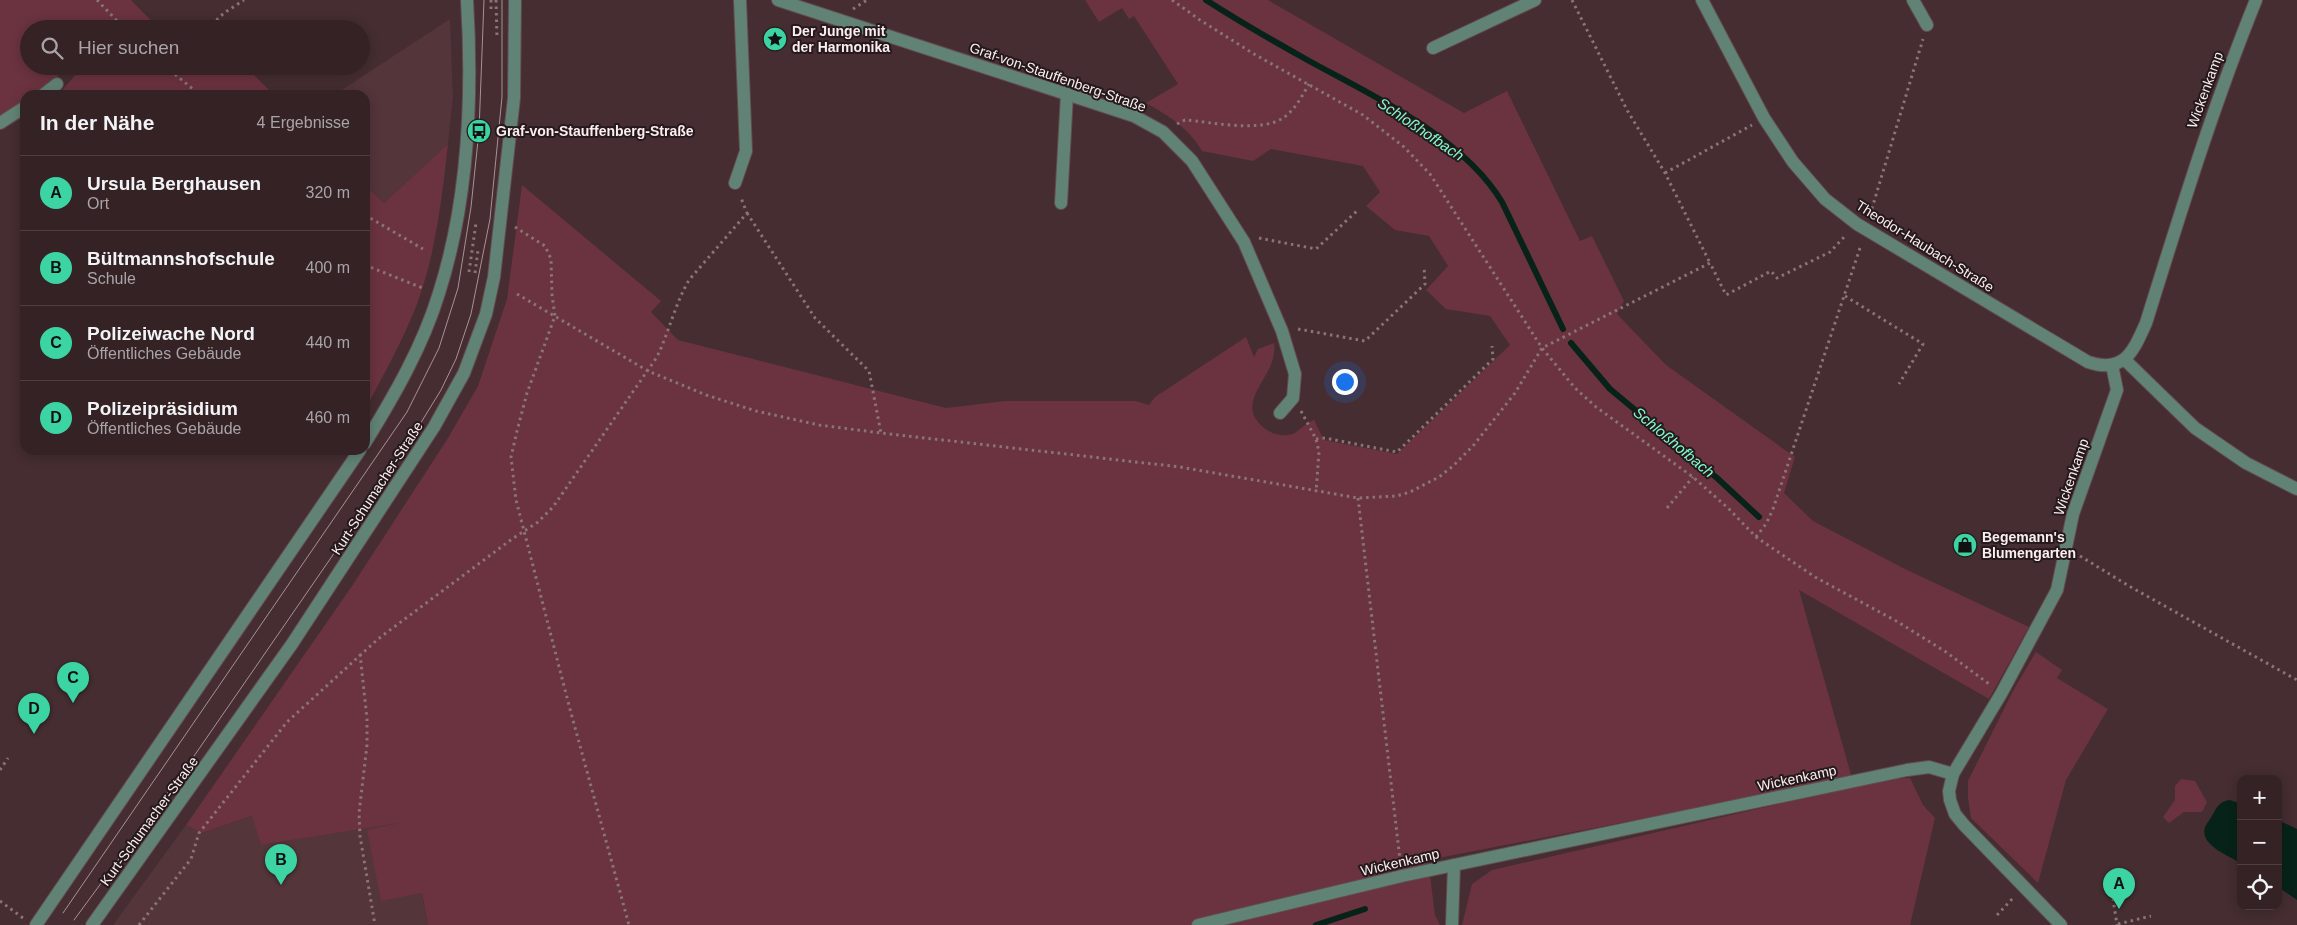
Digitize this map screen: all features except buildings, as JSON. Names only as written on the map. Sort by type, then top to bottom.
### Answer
[{"type":"street","points":[[370,435],[392,398],[420,342],[439,294],[457,216],[466,154],[470,57],[466,0]]},
{"type":"street","name":"Kurt-Schumacher-Straße","points":[[92,925],[292,644],[429,435],[464,373],[486,314],[494,277],[514,98],[514,0]]},
{"type":"street","points":[[735,183],[746,151],[740,0]]},
{"type":"street","name":"Graf-von-Stauffenberg-Straße","points":[[778,0],[1134,116],[1163,132],[1192,161],[1244,242],[1282,331],[1295,374],[1293,398]]},
{"type":"street","points":[[1433,48],[1535,0]]},
{"type":"street","name":"Theodor-Haubach-Straße","points":[[1702,0],[1764,118],[1792,162],[1826,199],[1861,226],[2088,362],[2100,366],[2112,365]]},
{"type":"street","points":[[1913,0],[1927,25]]},
{"type":"street","name":"Wickenkamp","points":[[2125,360],[2137,343],[2146,323],[2195,163],[2226,74],[2256,0]]},
{"type":"street","points":[[49,90],[57,84]]},
{"type":"street","points":[[1060,203],[1067,94]]},
{"type":"street","points":[[0,123],[20,110]]},
{"type":"street","points":[[2112,365],[2125,360],[2195,428],[2246,463],[2297,490]]},
{"type":"street","name":"Wickenkamp","points":[[1198,925],[1402,876],[1907,770],[1930,767],[1954,774],[2001,694],[2057,590],[2065,546],[2076,505],[2117,390],[2112,365]]},
{"type":"street","points":[[1280,413],[1293,398]]},
{"type":"street","points":[[36,925],[357,455]]},
{"type":"street","points":[[1954,774],[1949,791],[1955,814],[2061,925]]},
{"type":"street","points":[[1452,925],[1454,865]]},
{"type":"path","points":[[97,0],[116,20]]},
{"type":"path","points":[[217,20],[244,0]]},
{"type":"path","points":[[491,0],[491,9]]},
{"type":"path","points":[[496,0],[496,43]]},
{"type":"path","points":[[1172,0],[1200,20],[1363,116],[1404,147],[1430,174],[1542,348],[1575,388],[1596,408],[1693,477],[1729,509],[1756,537],[1815,577],[1906,627],[1946,652],[2001,694]]},
{"type":"path","points":[[1572,0],[1627,110],[1665,173],[1726,295],[1771,271],[1777,278],[1830,252],[1861,226]]},
{"type":"path","points":[[1756,537],[1766,524],[1773,509],[1844,296],[1861,226],[1927,25]]},
{"type":"path","points":[[177,75],[194,90]]},
{"type":"path","points":[[1163,132],[1185,120],[1262,126],[1283,118],[1300,101],[1309,84]]},
{"type":"path","points":[[1665,173],[1764,118]]},
{"type":"path","points":[[735,183],[747,213],[815,318],[869,371],[881,434]]},
{"type":"path","points":[[1244,242],[1257,238],[1316,249],[1358,210]]},
{"type":"path","points":[[139,925],[191,859],[199,833],[287,722],[360,654],[538,522],[553,507],[648,371],[667,337],[683,291],[689,280],[747,213]]},
{"type":"path","points":[[370,218],[423,249]]},
{"type":"path","points":[[469,272],[476,223]]},
{"type":"path","points":[[514,227],[545,246],[551,258],[552,295],[555,316],[527,393],[511,457],[516,500],[570,713],[629,925]]},
{"type":"path","points":[[475,273],[478,250]]},
{"type":"path","points":[[517,294],[648,371],[756,411],[881,434],[1180,467],[1358,498],[1397,496],[1410,492],[1453,466],[1473,446],[1515,393],[1542,348],[1710,264]]},
{"type":"path","points":[[1282,331],[1297,329],[1365,341],[1425,284],[1424,266]]},
{"type":"path","points":[[370,267],[439,294]]},
{"type":"path","points":[[1844,296],[1923,344],[1899,384]]},
{"type":"path","points":[[1316,439],[1325,438],[1397,452],[1493,359],[1492,346]]},
{"type":"path","points":[[1293,398],[1316,439],[1319,452],[1316,492]]},
{"type":"path","points":[[1667,508],[1693,477]]},
{"type":"path","points":[[1358,498],[1402,876]]},
{"type":"path","points":[[2065,546],[2129,586],[2297,680]]},
{"type":"path","points":[[360,654],[367,719],[359,812],[360,836],[375,925]]},
{"type":"path","points":[[0,770],[8,758]]},
{"type":"path","points":[[2112,892],[2118,925],[2151,916]]},
{"type":"path","points":[[1997,915],[2016,895]]},
{"type":"path","points":[[0,901],[24,918]]},
{"type":"shaded area","points":[[0,0],[131,0],[150,20],[20,20],[20,75],[59,75],[41,90],[20,90],[20,104],[0,117]]},
{"type":"shaded area","points":[[1085,0],[1268,0],[1464,113],[1507,91],[1580,241],[1592,236],[1624,301],[1617,314],[1666,365],[1795,457],[1784,493],[1813,521],[1905,569],[2029,627],[1989,699],[1799,590],[1852,778],[1428,860],[1435,915],[1440,925],[428,925],[422,893],[381,901],[367,830],[405,822],[261,845],[252,816],[202,833],[186,825],[352,586],[448,438],[478,386],[507,299],[522,185],[661,301],[651,312],[678,340],[946,408],[1005,401],[1136,401],[1149,405],[1155,397],[1246,337],[1254,357],[1258,349],[1274,343],[1274,355],[1270,367],[1254,398],[1252,407],[1255,417],[1263,427],[1271,432],[1288,435],[1295,433],[1314,420],[1324,440],[1397,454],[1510,345],[1490,316],[1446,309],[1426,290],[1448,266],[1429,236],[1395,230],[1366,206],[1380,192],[1363,166],[1271,149],[1253,161],[1202,151],[1185,129],[1146,103],[1178,84],[1134,16],[1129,19],[1122,8],[1099,22]]},
{"type":"shaded area","points":[[450,19],[453,96],[448,144],[384,203],[370,190],[370,90],[342,90],[365,75],[370,75],[370,71]]},
{"type":"shaded area","points":[[75,75],[254,75],[269,90],[62,90]]},
{"type":"shaded area","points":[[448,144],[434,245],[424,285],[406,331],[370,400],[370,190],[384,203]]},
{"type":"shaded area","points":[[2036,652],[2062,670],[2057,678],[2108,709],[2066,780],[2038,883],[1971,818],[1968,798],[1968,781],[2014,689]]},
{"type":"shaded area","points":[[1910,778],[1923,805],[1935,818],[1910,925],[1462,925],[1472,884],[1492,870],[1888,779]]},
{"type":"shaded area","points":[[2181,779],[2195,781],[2207,802],[2202,812],[2184,812],[2169,823],[2163,817],[2175,800],[2175,786]]},
{"type":"shaded area","points":[[2230,800],[2237,803],[2237,861],[2216,849],[2206,839],[2204,833],[2205,827],[2218,806],[2224,801]]},
{"type":"shaded area","points":[[253,816],[261,845],[408,821],[428,925],[113,925],[186,825],[202,833]]},
{"type":"shaded area","points":[[2282,822],[2297,829],[2297,900],[2282,890]]},
{"type":"waterway","name":"Schloßhofbach","points":[[1206,0],[1284,47],[1416,121],[1465,158],[1485,179],[1502,202],[1563,329]]},
{"type":"waterway","name":"Schloßhofbach","points":[[1571,343],[1610,389],[1717,478],[1759,517]]},
{"type":"waterway","points":[[1316,925],[1365,909]]},
{"type":"tram line","points":[[63,913],[407,412],[439,348],[458,288],[471,207],[479,131],[484,0]]},
{"type":"tram line","points":[[74,920],[183,772],[393,468],[441,390],[456,359],[471,314],[490,219],[502,97],[502,0]]},
{"type":"place","name":"Der Junge mit der Harmonika","points":[[775,39]]},
{"type":"place","name":"Graf-von-Stauffenberg-Straße","points":[[479,131]]},
{"type":"place","name":"Begemann's Blumengarten","points":[[1965,545]]},
{"type":"place","name":"Polizeiwache Nord","points":[[73,703]]},
{"type":"place","name":"Polizeipräsidium","points":[[34,734]]},
{"type":"place","name":"Bültmannshofschule","points":[[281,885]]},
{"type":"place","name":"Ursula Berghausen","points":[[2119,909]]}]
